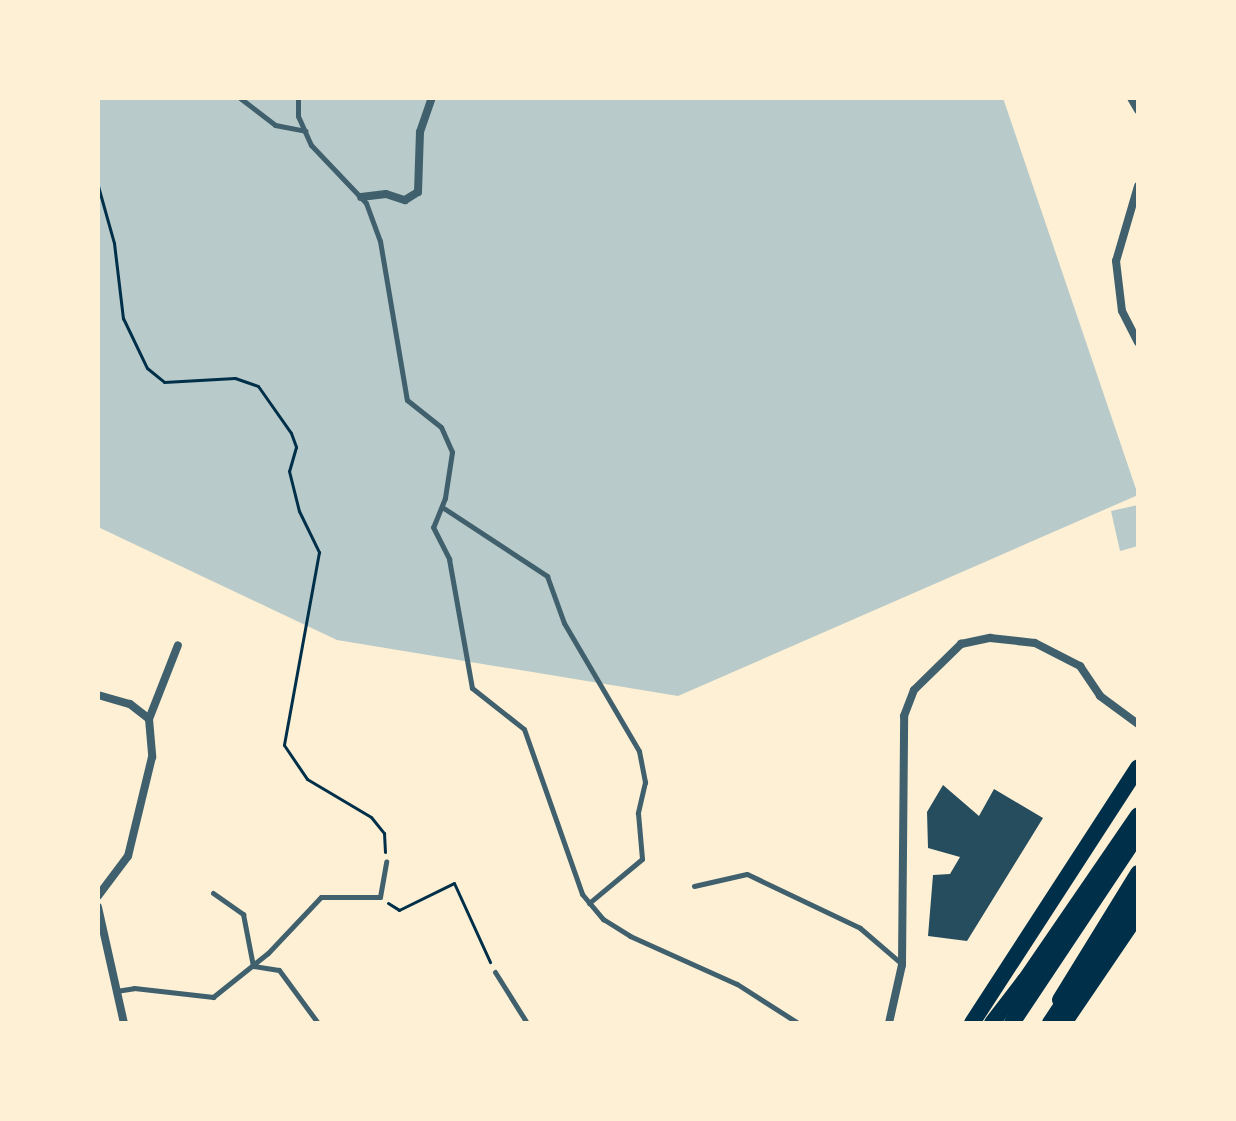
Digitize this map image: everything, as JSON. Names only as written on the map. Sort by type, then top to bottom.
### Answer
[{"type":"main road","points":[[972,1023],[1138,767]]},
{"type":"main road","points":[[994,1023],[1138,815]]},
{"type":"main road","points":[[1012,1023],[1138,834]]},
{"type":"main road","points":[[1041,1023],[1138,873]]},
{"type":"main road","points":[[1050,1023],[1135,902]]},
{"type":"main road","points":[[1064,1023],[1135,902]]},
{"type":"main road","points":[[1050,1023],[1072,973]]},
{"type":"street","points":[[361,197],[386,194],[405,200],[418,192],[420,132],[432,98]]},
{"type":"street","points":[[1131,98],[1138,110]]},
{"type":"street","points":[[1138,186],[1116,261],[1122,311],[1138,342]]},
{"type":"street","points":[[889,1023],[902,965],[904,716],[914,690],[951,650],[970,640],[990,638],[1052,647],[1080,666],[1100,696],[1138,724]]},
{"type":"street","points":[[98,896],[128,856],[152,757],[149,719],[178,645]]},
{"type":"street","points":[[98,695],[130,704],[149,719]]},
{"type":"street","points":[[98,907],[124,1023]]},
{"type":"lane","points":[[240,98],[275,125],[305,131]]},
{"type":"lane","points":[[298,98],[305,131],[329,169],[361,197],[380,241],[407,400],[441,427],[452,452],[442,507],[433,527],[449,559],[472,688],[524,729],[589,903],[603,919],[630,936],[737,984],[798,1023]]},
{"type":"lane","points":[[442,507],[547,576],[564,623],[639,751],[645,782],[638,813],[642,859],[589,903]]},
{"type":"lane","points":[[115,992],[134,988],[213,997],[253,966],[321,897],[380,897],[386,862]]},
{"type":"lane","points":[[694,886],[747,874],[860,928],[902,965]]},
{"type":"lane","points":[[213,893],[243,914],[253,966]]},
{"type":"lane","points":[[253,966],[279,970],[318,1023]]},
{"type":"lane","points":[[495,972],[527,1023]]},
{"type":"path","points":[[98,186],[111,228],[123,318],[147,368],[164,382],[235,378],[258,386],[291,433],[296,447],[289,471],[299,511],[319,552],[302,624],[284,745],[307,779],[377,825],[384,833],[386,862]]},
{"type":"path","points":[[380,897],[399,910],[454,883],[495,972]]},
{"type":"shaded area","points":[[98,98],[1003,98],[1138,495],[678,696],[337,640],[98,527]]},
{"type":"shaded area","points":[[1138,505],[1138,546],[1120,551],[1111,511]]},
{"type":"building","points":[[943,785],[979,816],[994,789],[1043,818],[967,941],[928,936],[933,875],[950,874],[960,857],[928,848],[927,812]]}]
